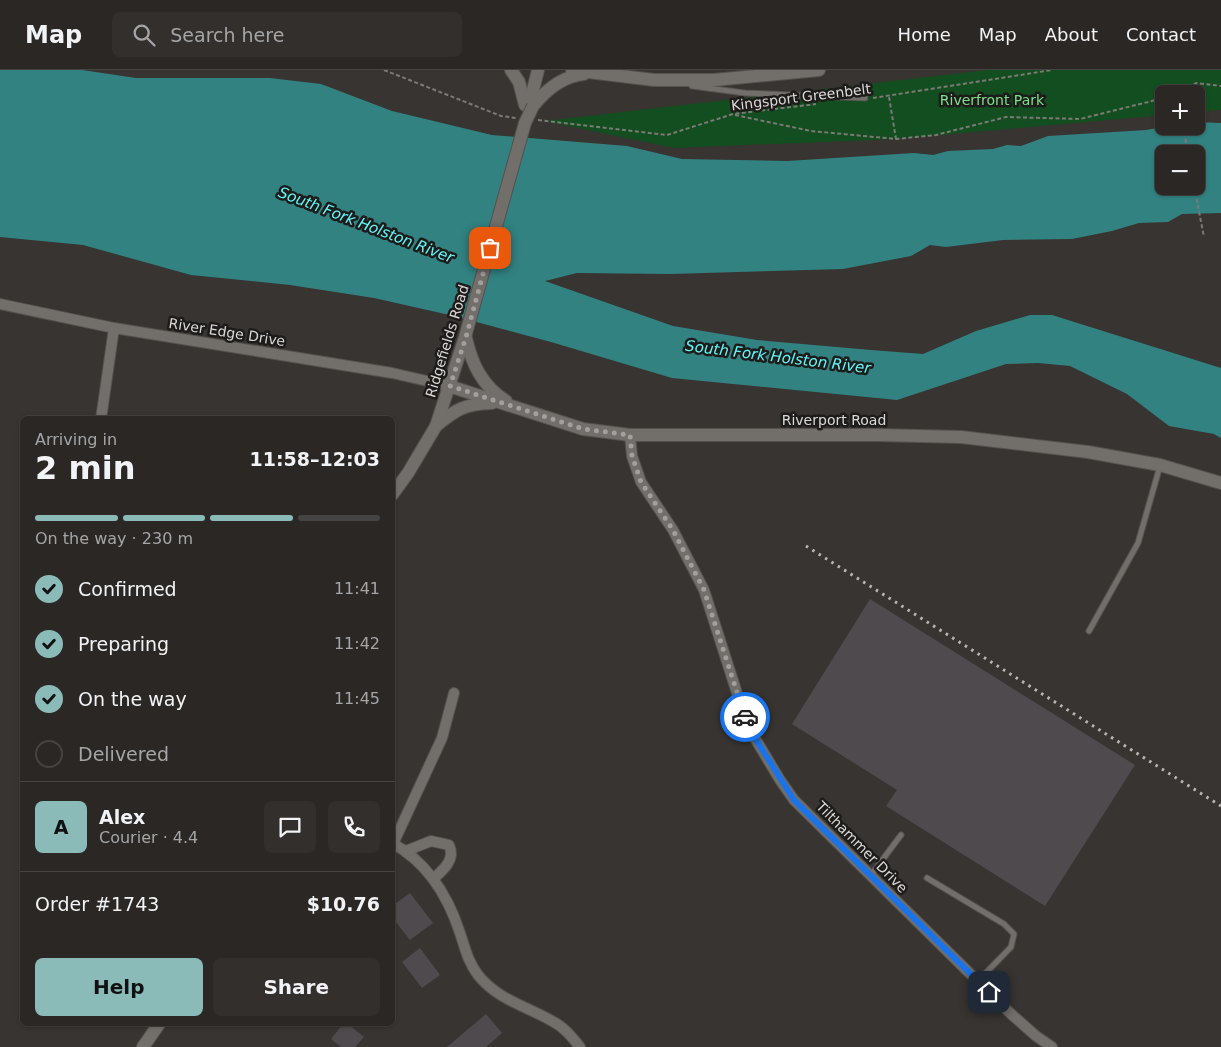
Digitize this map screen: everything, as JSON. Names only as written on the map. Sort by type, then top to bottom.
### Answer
[{"type":"main road","points":[[511,70],[519,82],[529,106],[563,80],[579,75],[595,74]]},
{"type":"main road","name":"Ridgefields Road","points":[[395,491],[436,426],[450,386],[466,337],[538,70]]},
{"type":"main road","points":[[572,70],[654,80],[714,80],[778,72],[819,70]]},
{"type":"main road","points":[[466,337],[470,355],[477,372],[488,386],[514,407]]},
{"type":"main road","name":"Riverport Road","points":[[450,386],[583,429],[630,435],[961,437],[1088,452],[1160,465],[1221,483]]},
{"type":"main road","points":[[436,426],[452,413],[475,403],[492,403],[514,407]]},
{"type":"main road","points":[[143,1047],[158,1026]]},
{"type":"street","name":"River Edge Drive","points":[[0,304],[114,328],[392,373],[450,386]]},
{"type":"street","points":[[101,416],[114,328]]},
{"type":"street","name":"Tilthammer Drive","points":[[630,435],[632,456],[641,482],[677,537],[704,590],[744,715],[753,735],[794,800],[1023,1025],[1052,1047]]},
{"type":"street","points":[[395,840],[442,738],[454,693]]},
{"type":"street","points":[[406,851],[432,841],[449,845],[452,850],[449,862],[433,879]]},
{"type":"street","points":[[395,845],[406,851],[425,868],[433,879],[449,907],[467,957],[489,987],[508,1000],[553,1021],[569,1033],[580,1047]]},
{"type":"lane","points":[[654,80],[745,93],[865,98]]},
{"type":"lane","points":[[1089,631],[1138,544],[1160,465]]},
{"type":"lane","points":[[871,876],[901,835]]},
{"type":"lane","points":[[927,878],[1004,924],[1014,934],[1011,947],[978,981]]},
{"type":"path","name":"Kingsport Greenbelt","points":[[384,70],[501,116],[667,135],[733,114],[818,104]]},
{"type":"path","name":"Kingsport Greenbelt","points":[[865,98],[1052,70]]},
{"type":"path","points":[[1193,85],[1196,83],[1221,86]]},
{"type":"path","points":[[888,96],[896,138]]},
{"type":"path","points":[[733,114],[811,131],[896,138],[936,135],[1006,117],[1080,118],[1155,100]]},
{"type":"path","points":[[1196,195],[1204,237]]},
{"type":"green space","name":"Riverfront Park","points":[[988,70],[1221,70],[1221,110],[1205,111],[1205,85],[1155,85],[1155,116],[896,139],[674,148],[544,121]]},
{"type":"water","name":"South Fork Holston River","points":[[0,70],[82,70],[136,78],[270,78],[321,84],[392,111],[492,135],[627,146],[682,159],[787,161],[914,153],[933,155],[948,151],[993,149],[1007,145],[1021,146],[1048,136],[1155,128],[1155,135],[1205,135],[1205,122],[1221,123],[1221,213],[1182,214],[1168,222],[1139,223],[1112,231],[1072,239],[1003,240],[946,247],[930,245],[911,256],[843,269],[671,274],[577,273],[545,281],[673,326],[757,340],[923,354],[976,331],[1030,315],[1052,315],[1221,368],[1221,438],[1214,434],[1169,426],[1127,394],[1070,366],[1038,363],[1006,364],[897,400],[672,378],[551,342],[454,316],[374,298],[290,285],[191,275],[83,245],[0,237]]},
{"type":"building","points":[[870,599],[1135,765],[1045,906],[886,806],[897,790],[792,724]]},
{"type":"building","points":[[410,893],[433,923],[410,940],[395,921],[395,904]]},
{"type":"building","points":[[420,948],[440,975],[422,988],[402,962]]},
{"type":"building","points":[[486,1014],[502,1033],[486,1047],[447,1047]]},
{"type":"building","points":[[341,1026],[350,1026],[364,1037],[355,1047],[341,1047],[331,1039]]},
{"type":"railway","points":[[806,546],[1221,806]]},
{"type":"way so far","points":[[490,248],[466,337],[450,386],[583,429],[630,435],[632,456],[641,482],[690,558],[704,590],[745,717]]},
{"type":"route","points":[[745,717],[753,735],[794,800],[989,992]]}]
